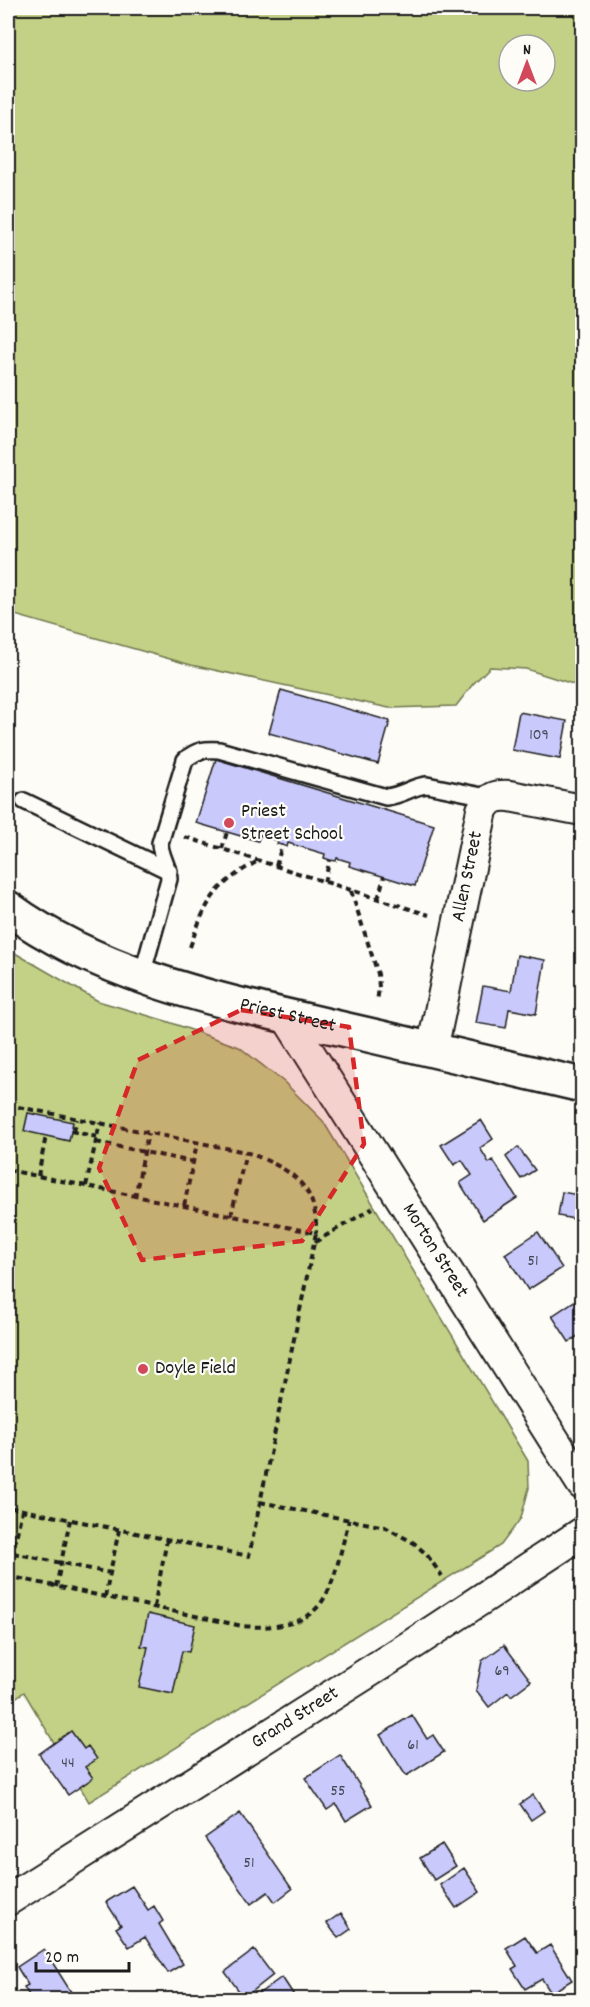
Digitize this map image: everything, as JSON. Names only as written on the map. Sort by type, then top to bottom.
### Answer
[{"type":"main road","name":"Priest Street","points":[[8,908],[73,947],[142,975],[208,998],[582,1085]]},
{"type":"street","points":[[492,798],[500,795],[510,796],[582,810]]},
{"type":"street","name":"Allen Street","points":[[432,1050],[482,810],[492,798]]},
{"type":"street","name":"Morton Street","points":[[286,1016],[582,1484]]},
{"type":"street","name":"Grand Street","points":[[8,1900],[410,1646],[582,1533]]},
{"type":"lane","points":[[142,975],[169,879],[169,871],[160,851],[164,830],[185,760],[194,752],[206,749],[219,750],[386,796],[401,795],[418,786],[428,785],[492,798]]},
{"type":"lane","points":[[24,801],[169,871]]},
{"type":"path","points":[[164,830],[458,925]]},
{"type":"path","points":[[222,849],[227,832]]},
{"type":"path","points":[[276,866],[282,845]]},
{"type":"path","points":[[324,882],[330,860]]},
{"type":"path","points":[[190,947],[202,912],[212,896],[225,882],[259,861]]},
{"type":"path","points":[[378,899],[384,877]]},
{"type":"path","points":[[350,890],[378,974],[377,1002]]},
{"type":"path","points":[[8,1105],[246,1152],[289,1171],[306,1189],[316,1210],[316,1233],[249,1556],[8,1508]]},
{"type":"path","points":[[77,1119],[72,1131],[97,1137]]},
{"type":"path","points":[[86,1186],[100,1123]]},
{"type":"path","points":[[135,1197],[148,1133]]},
{"type":"path","points":[[38,1176],[46,1136]]},
{"type":"path","points":[[96,1142],[193,1162]]},
{"type":"path","points":[[184,1206],[197,1143]]},
{"type":"path","points":[[231,1216],[246,1152]]},
{"type":"path","points":[[8,1170],[316,1233]]},
{"type":"path","points":[[314,1243],[376,1206]]},
{"type":"path","points":[[260,1502],[385,1527],[414,1543],[442,1576]]},
{"type":"path","points":[[22,1510],[13,1553],[9,1559],[8,1576],[242,1626],[266,1628],[300,1620],[322,1603],[329,1592],[349,1520]]},
{"type":"path","points":[[56,1587],[70,1520]]},
{"type":"path","points":[[105,1597],[119,1530]]},
{"type":"path","points":[[154,1607],[167,1540]]},
{"type":"path","points":[[13,1553],[110,1573]]},
{"type":"highlighted area","points":[[241,1010],[349,1027],[364,1144],[302,1241],[142,1260],[99,1168],[138,1060]]},
{"type":"green space","points":[[8,8],[582,8],[582,687],[526,669],[490,667],[456,706],[389,708],[191,665],[8,613]]},
{"type":"green space","name":"Doyle Field","points":[[8,949],[98,1001],[166,1021],[239,1047],[284,1082],[323,1121],[528,1461],[529,1488],[521,1518],[501,1545],[89,1802],[24,1692],[8,1703]]},
{"type":"building","points":[[281,690],[390,721],[378,764],[269,733]]},
{"type":"building","points":[[519,712],[567,721],[560,759],[512,750]]},
{"type":"building","name":"Priest Street School","points":[[216,759],[434,825],[415,886],[349,866],[350,862],[337,858],[336,861],[324,858],[325,854],[288,843],[287,847],[277,844],[278,841],[260,835],[258,841],[196,823]]},
{"type":"building","points":[[517,955],[545,960],[536,1014],[509,1009],[506,1028],[476,1023],[483,986],[511,991]]},
{"type":"building","points":[[28,1113],[73,1122],[69,1141],[24,1131]]},
{"type":"building","points":[[481,1120],[493,1139],[480,1148],[489,1163],[493,1160],[517,1198],[483,1220],[460,1183],[472,1175],[462,1160],[454,1165],[441,1145]]},
{"type":"building","points":[[518,1147],[535,1170],[521,1179],[506,1157]]},
{"type":"building","points":[[562,1192],[578,1195],[574,1219],[558,1216]]},
{"type":"building","points":[[538,1232],[562,1268],[528,1290],[505,1254]]},
{"type":"building","points":[[582,1296],[582,1333],[569,1342],[552,1316]]},
{"type":"building","points":[[148,1614],[195,1625],[189,1652],[182,1651],[173,1694],[139,1687],[148,1647],[141,1646]]},
{"type":"building","points":[[504,1645],[531,1681],[511,1696],[508,1692],[489,1707],[476,1690],[482,1661]]},
{"type":"building","points":[[412,1715],[427,1739],[433,1735],[444,1752],[406,1776],[380,1735]]},
{"type":"building","points":[[71,1731],[84,1749],[88,1746],[97,1759],[85,1767],[93,1778],[68,1795],[39,1754]]},
{"type":"building","points":[[340,1755],[372,1805],[346,1821],[336,1804],[327,1810],[305,1778]]},
{"type":"building","points":[[533,1795],[544,1811],[531,1820],[520,1804]]},
{"type":"building","points":[[240,1813],[292,1889],[275,1902],[268,1892],[251,1904],[205,1838]]},
{"type":"building","points":[[442,1844],[456,1866],[434,1880],[420,1858]]},
{"type":"building","points":[[464,1868],[480,1892],[456,1908],[440,1885]]},
{"type":"building","points":[[132,1886],[148,1910],[154,1906],[163,1921],[159,1924],[183,1964],[168,1973],[145,1937],[129,1947],[116,1928],[121,1925],[106,1902]]},
{"type":"building","points":[[341,1913],[351,1929],[338,1938],[327,1923]]},
{"type":"building","points":[[525,1936],[537,1953],[550,1945],[572,1980],[551,1993],[542,1979],[525,1989],[512,1969],[517,1966],[506,1948]]},
{"type":"building","points":[[44,1949],[76,2000],[32,2000],[24,1987],[28,1985],[17,1967]]},
{"type":"building","points":[[254,1950],[273,1975],[244,1998],[225,1972]]},
{"type":"building","points":[[282,1977],[297,2000],[250,2000]]},
{"type":"place","name":"Priest Street School","points":[[229,823]]},
{"type":"place","name":"Doyle Field","points":[[143,1369]]}]
